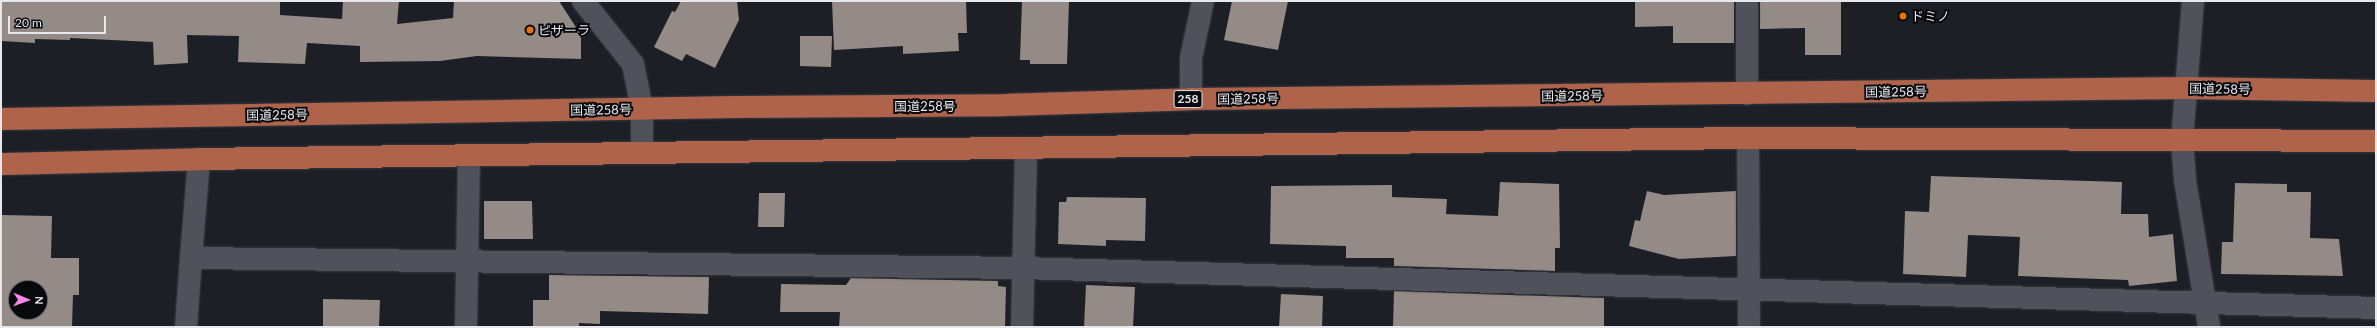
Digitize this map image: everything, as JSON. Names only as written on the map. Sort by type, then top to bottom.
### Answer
[{"type":"highway","name":"国道258号","points":[[1,119],[1005,105],[1191,99],[2186,88],[2376,91]]},
{"type":"highway","points":[[1,164],[199,159],[1748,138],[2376,141]]},
{"type":"street","points":[[583,1],[633,64],[642,109],[642,153]]},
{"type":"street","points":[[1191,99],[1192,58],[1203,1]]},
{"type":"street","points":[[1747,1],[1748,94]]},
{"type":"street","points":[[2193,1],[2182,140],[2185,180],[2204,304],[2209,327]]},
{"type":"street","points":[[1748,138],[1749,327]]},
{"type":"street","points":[[1022,327],[1022,268],[1026,148]]},
{"type":"street","points":[[466,327],[469,156]]},
{"type":"street","points":[[186,327],[199,159]]},
{"type":"street","points":[[191,258],[1022,268],[2376,308]]},
{"type":"building","points":[[1,1],[280,1],[280,15],[342,19],[343,1],[399,1],[397,24],[453,18],[454,1],[559,1],[581,35],[581,59],[477,56],[440,61],[360,62],[360,46],[307,43],[305,64],[238,62],[239,36],[187,35],[188,63],[154,65],[153,42],[70,38],[70,40],[35,39],[35,43],[1,41]]},
{"type":"building","points":[[681,1],[737,1],[739,20],[715,68],[686,54],[682,61],[654,47],[672,11],[675,12]]},
{"type":"building","points":[[832,1],[966,1],[967,33],[958,33],[959,51],[903,54],[903,46],[834,50]]},
{"type":"building","points":[[1022,1],[1069,1],[1067,64],[1030,64],[1030,60],[1020,60]]},
{"type":"building","points":[[1232,1],[1288,1],[1278,50],[1224,40]]},
{"type":"building","points":[[1635,1],[1734,1],[1734,43],[1673,43],[1673,26],[1635,27]]},
{"type":"building","points":[[1760,1],[1841,1],[1841,55],[1805,55],[1805,28],[1760,29]]},
{"type":"building","points":[[800,36],[832,36],[831,67],[800,66]]},
{"type":"building","points":[[1931,176],[2122,182],[2121,214],[2148,214],[2149,237],[2173,234],[2177,281],[2129,286],[2128,280],[2018,276],[2020,237],[1968,235],[1966,277],[1903,274],[1905,211],[1929,212]]},
{"type":"building","points":[[1500,182],[1559,184],[1560,248],[1555,248],[1555,271],[1394,266],[1394,258],[1346,258],[1346,246],[1270,244],[1271,186],[1392,185],[1392,197],[1447,199],[1446,214],[1498,216]]},
{"type":"building","points":[[2235,183],[2287,184],[2287,192],[2311,192],[2310,238],[2339,239],[2343,276],[2221,274],[2222,242],[2233,242]]},
{"type":"building","points":[[1647,191],[1664,195],[1736,191],[1736,256],[1679,259],[1629,246],[1635,220],[1640,221]]},
{"type":"building","points":[[759,193],[785,193],[784,227],[758,227]]},
{"type":"building","points":[[1067,197],[1146,198],[1145,241],[1106,240],[1106,246],[1058,244],[1059,202],[1066,202]]},
{"type":"building","points":[[484,201],[532,201],[533,239],[484,239]]},
{"type":"building","points":[[1,215],[52,216],[51,258],[79,258],[79,295],[73,295],[72,327],[1,327]]},
{"type":"building","points":[[549,275],[709,277],[708,314],[600,311],[600,324],[579,323],[579,327],[533,327],[533,300],[549,300]]},
{"type":"building","points":[[851,278],[998,281],[998,286],[1006,287],[1005,327],[839,327],[840,312],[780,312],[781,284],[846,285]]},
{"type":"building","points":[[1086,285],[1135,287],[1133,327],[1084,327]]},
{"type":"building","points":[[1394,291],[1604,298],[1604,327],[1393,327]]},
{"type":"building","points":[[1281,294],[1323,296],[1322,327],[1279,327]]},
{"type":"building","points":[[323,299],[380,300],[379,327],[323,327]]},
{"type":"place","name":"ドミノ","points":[[1903,16]]},
{"type":"place","name":"ピザーラ","points":[[530,30]]}]
